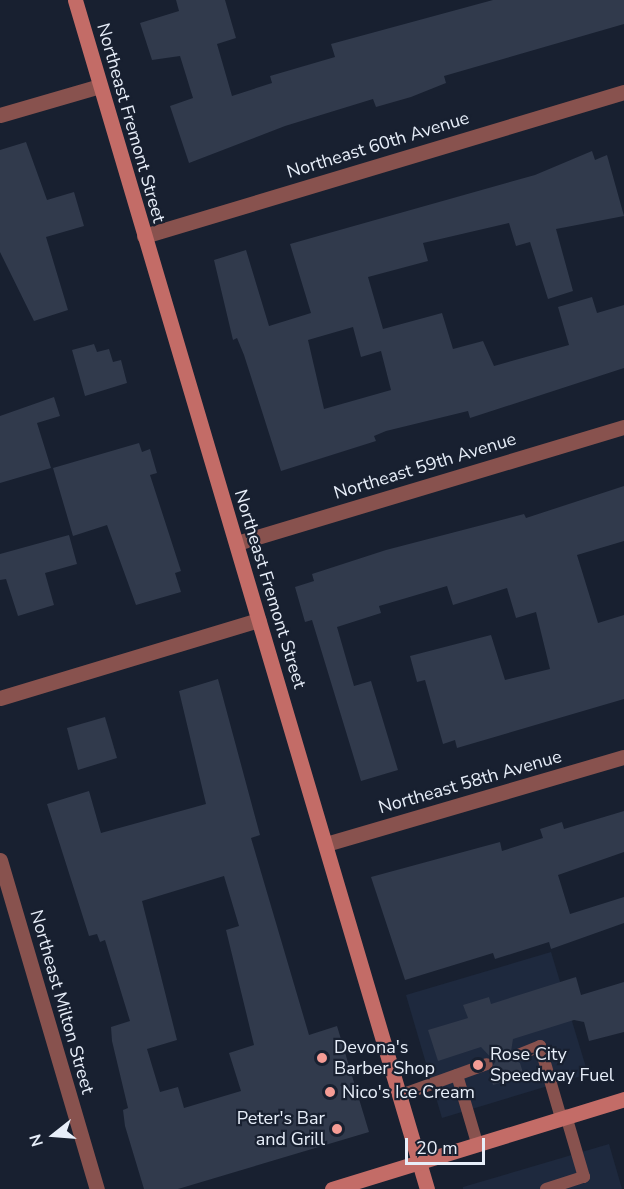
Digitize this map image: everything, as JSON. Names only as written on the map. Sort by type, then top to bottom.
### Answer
[{"type":"main road","name":"Northeast Fremont Street","points":[[75,0],[427,1189]]},
{"type":"main road","points":[[332,1189],[624,1099]]},
{"type":"street","points":[[0,115],[100,86]]},
{"type":"street","name":"Northeast 60th Avenue","points":[[144,236],[624,92]]},
{"type":"street","name":"Northeast 59th Avenue","points":[[237,543],[624,427]]},
{"type":"street","points":[[0,698],[259,620]]},
{"type":"street","name":"Northeast 58th Avenue","points":[[326,844],[624,757]]},
{"type":"street","name":"Northeast Milton Street","points":[[0,860],[95,1188]]},
{"type":"lane","points":[[518,1055],[540,1046],[584,1177],[546,1189]]},
{"type":"lane","points":[[401,1095],[487,1064]]},
{"type":"lane","points":[[457,1075],[477,1143]]},
{"type":"shaded area","points":[[551,952],[588,1074],[442,1118],[406,995]]},
{"type":"shaded area","points":[[609,1144],[622,1189],[463,1189],[463,1187]]},
{"type":"building","points":[[176,0],[225,0],[236,38],[217,44],[232,96],[272,83],[270,76],[335,57],[331,44],[493,0],[624,0],[624,24],[444,76],[446,83],[411,97],[376,107],[373,99],[285,126],[189,163],[170,106],[193,98],[180,56],[152,60],[140,23],[179,11]]},
{"type":"building","points":[[26,142],[47,200],[74,192],[84,226],[46,237],[68,310],[34,321],[0,252],[0,150]]},
{"type":"building","points":[[592,151],[595,160],[607,155],[624,216],[556,229],[573,291],[548,299],[530,242],[516,246],[509,223],[423,243],[428,261],[368,277],[383,329],[442,313],[453,349],[483,341],[494,366],[569,345],[558,307],[592,297],[597,313],[624,305],[624,368],[470,418],[468,411],[386,431],[374,436],[376,441],[281,471],[244,355],[237,338],[233,340],[214,260],[246,250],[269,326],[311,313],[290,244],[535,175]],"holes":[[[353,327],[361,357],[381,351],[391,390],[324,409],[308,340]]]},
{"type":"building","points":[[94,344],[97,352],[109,349],[113,362],[121,360],[127,383],[85,396],[72,350]]},
{"type":"building","points":[[54,397],[60,416],[37,423],[51,468],[0,483],[0,416]]},
{"type":"building","points":[[139,443],[142,452],[150,449],[157,473],[150,475],[181,571],[175,573],[181,592],[136,605],[107,525],[73,536],[53,468]]},
{"type":"building","points":[[624,486],[624,541],[577,555],[598,623],[624,615],[624,699],[457,748],[455,740],[443,744],[425,680],[417,682],[410,656],[491,635],[505,680],[550,669],[536,612],[516,618],[507,588],[453,605],[447,586],[379,606],[381,613],[337,627],[354,686],[371,681],[398,770],[361,781],[312,620],[305,622],[295,587],[314,581],[312,574],[386,550],[524,514],[526,518]]},
{"type":"building","points":[[69,535],[77,564],[45,573],[54,605],[18,616],[6,579],[0,580],[0,554]]},
{"type":"building","points":[[218,679],[260,835],[251,838],[309,1035],[337,1026],[369,1132],[178,1189],[144,1189],[125,1126],[123,1110],[128,1108],[112,1041],[111,1027],[130,1021],[105,940],[100,942],[97,934],[89,936],[47,804],[89,791],[101,833],[206,804],[179,691]],"holes":[[[224,876],[239,926],[226,930],[254,1045],[229,1053],[241,1091],[184,1108],[178,1087],[160,1092],[147,1049],[177,1040],[142,901]]]},
{"type":"building","points":[[105,717],[117,758],[78,770],[67,728]]},
{"type":"building","points":[[624,811],[624,852],[558,875],[570,914],[624,897],[624,923],[551,949],[549,942],[495,959],[493,953],[405,980],[371,877],[500,842],[502,851],[543,838],[540,829],[562,822],[564,829]]},
{"type":"building","points":[[576,977],[581,995],[624,982],[624,1032],[589,1041],[584,1022],[574,1020],[513,1039],[510,1058],[520,1063],[524,1076],[493,1085],[489,1072],[495,1062],[481,1047],[438,1061],[428,1030],[468,1018],[463,1005],[489,997],[491,1004]]},
{"type":"place","name":"Devona's Barber Shop","points":[[322,1058]]},
{"type":"place","name":"Rose City Speedway Fuel","points":[[478,1065]]},
{"type":"place","name":"Nico's Ice Cream","points":[[330,1092]]},
{"type":"place","name":"Peter's Bar and Grill","points":[[337,1129]]}]
